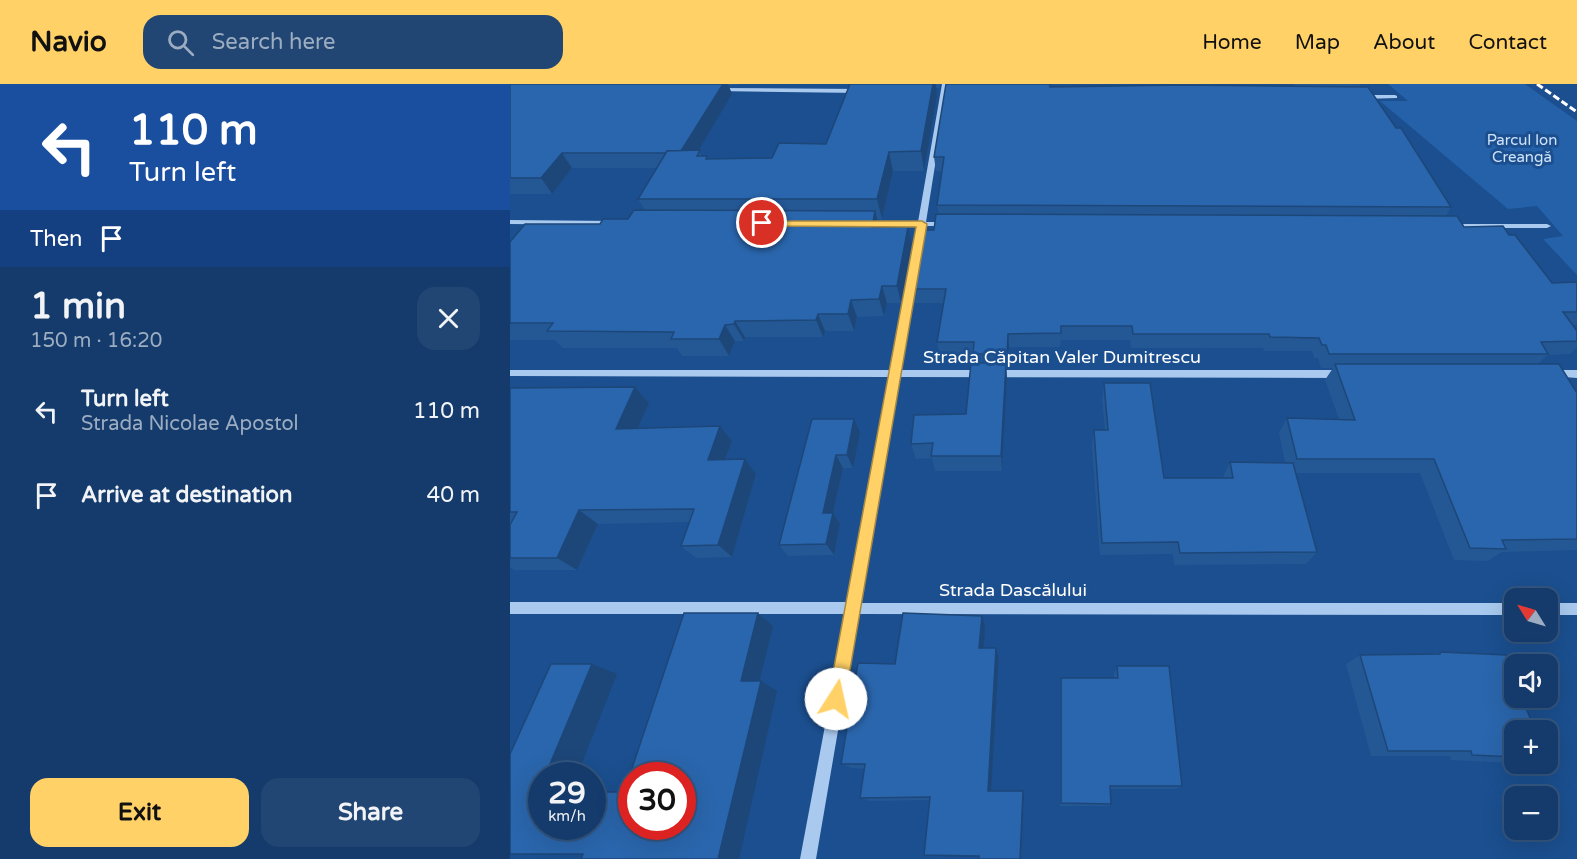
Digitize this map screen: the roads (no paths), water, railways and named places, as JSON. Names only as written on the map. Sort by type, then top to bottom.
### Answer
[{"type":"street","points":[[709,89],[873,91]]},
{"type":"street","points":[[808,859],[922,224],[940,89],[955,92]]},
{"type":"street","points":[[1360,97],[1395,97]]},
{"type":"street","points":[[510,222],[628,223]]},
{"type":"street","points":[[851,224],[957,224]]},
{"type":"street","points":[[1441,226],[1548,226]]},
{"type":"street","name":"Strada Căpitan Valer Dumitrescu","points":[[510,373],[1350,374]]},
{"type":"street","points":[[1541,374],[1577,374]]},
{"type":"street","name":"Strada Dascălului","points":[[510,608],[1504,609]]},
{"type":"street","points":[[1558,609],[1577,609]]},
{"type":"railway","points":[[1537,84],[1577,112]]},
{"type":"park label","name":"Parcul Ion Creangă","points":[[1522,148]]}]
